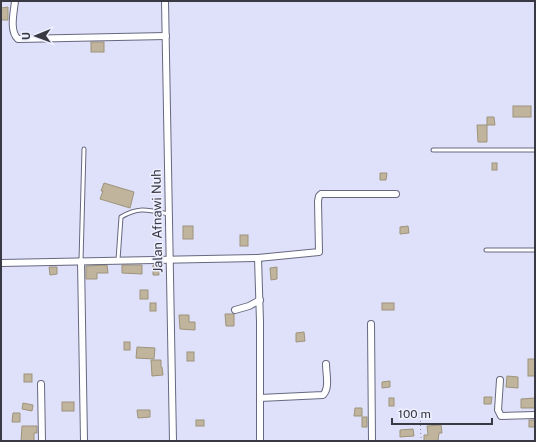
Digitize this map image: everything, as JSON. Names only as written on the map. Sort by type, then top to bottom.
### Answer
[{"type":"street","points":[[15,1],[13,30],[14,36],[18,39],[166,36]]},
{"type":"street","name":"Jalan Afnawi Nuh","points":[[165,1],[173,441]]},
{"type":"street","points":[[1,263],[169,258],[258,258],[319,252],[318,201],[321,194],[396,194]]},
{"type":"street","points":[[258,258],[260,300],[260,441]]},
{"type":"street","points":[[81,261],[84,441]]},
{"type":"street","points":[[235,310],[249,306],[260,300]]},
{"type":"street","points":[[371,324],[372,441]]},
{"type":"street","points":[[260,398],[322,395],[326,392],[326,364]]},
{"type":"street","points":[[500,380],[498,410],[501,416],[535,415]]},
{"type":"street","points":[[41,384],[42,441]]},
{"type":"lane","points":[[81,261],[84,149]]},
{"type":"lane","points":[[433,150],[535,150]]},
{"type":"lane","points":[[118,260],[121,218],[136,210],[148,210],[169,214]]},
{"type":"lane","points":[[486,250],[535,250]]},
{"type":"path","points":[[420,412],[421,441]]},
{"type":"building","points":[[8,7],[8,20],[1,20],[1,8]]},
{"type":"building","points":[[91,42],[104,42],[104,52],[91,52]]},
{"type":"building","points":[[513,106],[531,106],[531,117],[513,117]]},
{"type":"building","points":[[487,117],[494,117],[495,125],[487,125]]},
{"type":"building","points":[[477,125],[487,125],[487,142],[478,142]]},
{"type":"building","points":[[492,163],[497,163],[497,170],[492,170]]},
{"type":"building","points":[[380,173],[387,173],[386,180],[380,180]]},
{"type":"building","points":[[104,183],[134,192],[130,208],[100,199]]},
{"type":"building","points":[[183,226],[193,226],[193,239],[183,239]]},
{"type":"building","points":[[408,226],[409,233],[400,234],[400,227]]},
{"type":"building","points":[[240,235],[248,235],[248,246],[240,246]]},
{"type":"building","points":[[158,264],[159,275],[153,275],[153,265]]},
{"type":"building","points":[[107,265],[108,273],[97,273],[97,279],[86,279],[86,266]]},
{"type":"building","points":[[122,265],[142,265],[142,274],[122,273]]},
{"type":"building","points":[[49,267],[57,267],[57,274],[50,275]]},
{"type":"building","points":[[277,267],[277,279],[271,280],[270,268]]},
{"type":"building","points":[[140,290],[148,290],[148,299],[140,299]]},
{"type":"building","points":[[150,303],[156,303],[156,311],[150,311]]},
{"type":"building","points":[[382,303],[394,303],[394,310],[382,310]]},
{"type":"building","points":[[225,314],[234,314],[234,326],[226,326]]},
{"type":"building","points":[[179,315],[189,315],[189,322],[195,322],[195,330],[180,329]]},
{"type":"building","points":[[304,332],[305,341],[296,342],[296,333]]},
{"type":"building","points":[[124,342],[130,342],[130,350],[124,350]]},
{"type":"building","points":[[137,347],[155,348],[154,359],[136,358]]},
{"type":"building","points":[[187,352],[194,352],[194,361],[187,361]]},
{"type":"building","points":[[528,359],[535,359],[535,376],[528,376]]},
{"type":"building","points":[[151,360],[161,360],[163,375],[152,376]]},
{"type":"building","points":[[24,374],[32,374],[32,382],[24,382]]},
{"type":"building","points":[[507,376],[518,377],[518,388],[506,387]]},
{"type":"building","points":[[390,381],[390,387],[382,388],[382,382]]},
{"type":"building","points":[[484,397],[492,397],[491,404],[484,404]]},
{"type":"building","points":[[389,398],[394,398],[394,406],[389,406]]},
{"type":"building","points":[[535,398],[535,408],[521,408],[521,399]]},
{"type":"building","points":[[62,402],[74,402],[74,411],[62,411]]},
{"type":"building","points":[[23,403],[33,405],[32,411],[22,409]]},
{"type":"building","points":[[355,408],[362,408],[362,416],[354,416]]},
{"type":"building","points":[[137,410],[150,410],[150,417],[138,418]]},
{"type":"building","points":[[13,413],[20,413],[20,422],[12,422]]},
{"type":"building","points":[[362,417],[367,417],[367,427],[362,427]]},
{"type":"building","points":[[196,420],[204,420],[204,426],[196,426]]},
{"type":"building","points":[[529,420],[535,420],[535,427],[529,427]]},
{"type":"building","points":[[441,425],[442,433],[439,433],[438,441],[424,441],[424,435],[428,435],[427,426]]},
{"type":"building","points":[[22,426],[37,426],[37,433],[34,433],[34,441],[21,441]]},
{"type":"building","points":[[413,429],[414,436],[400,437],[400,430]]}]
